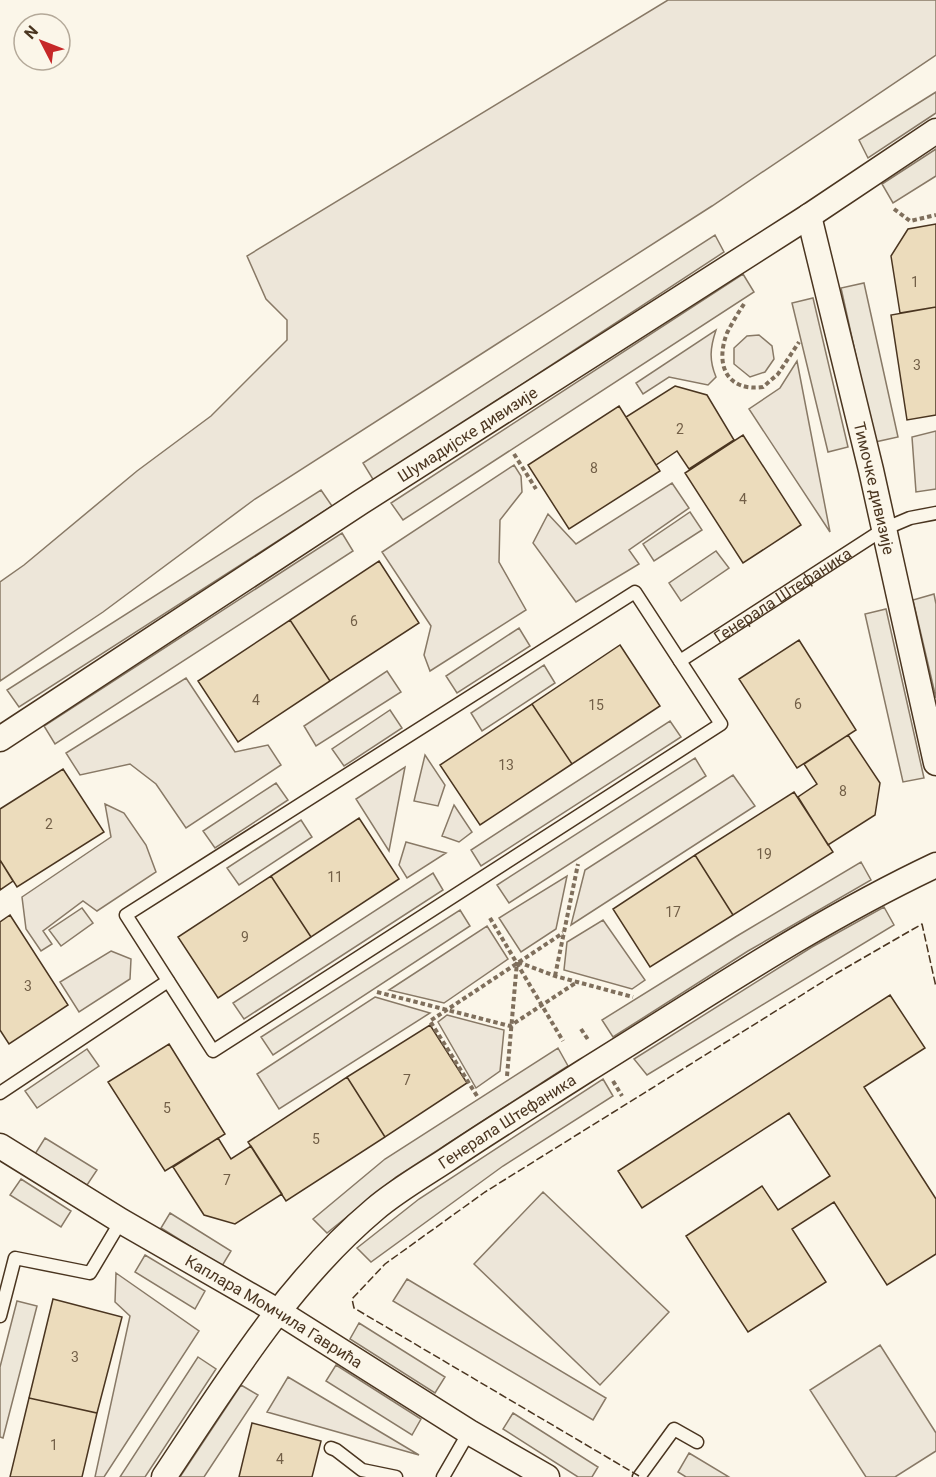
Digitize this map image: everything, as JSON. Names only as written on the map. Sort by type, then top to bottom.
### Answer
[{"type":"street","name":"Шумадијске дивизије","points":[[0,739],[352,508],[809,216],[936,131]]},
{"type":"street","name":"Тимочке дивизије","points":[[809,216],[884,529],[936,763]]},
{"type":"street","name":"Генерала Штефаника","points":[[164,1477],[252,1346],[279,1312],[348,1235],[375,1209],[403,1188],[515,1115],[752,968],[863,902],[936,866]]},
{"type":"street","name":"Каплара Момчила Гаврића","points":[[0,1146],[121,1221],[279,1312],[469,1432],[547,1477]]},
{"type":"lane","points":[[884,529],[910,518],[936,513]]},
{"type":"lane","name":"Генерала Штефаника","points":[[680,661],[884,529]]},
{"type":"lane","points":[[634,592],[680,661],[721,724],[213,1051],[126,915],[634,592]]},
{"type":"lane","points":[[0,1093],[168,981]]},
{"type":"lane","points":[[0,1316],[15,1258],[90,1273],[121,1221]]},
{"type":"lane","points":[[639,1477],[674,1429],[697,1442]]},
{"type":"lane","points":[[443,1477],[469,1432]]},
{"type":"lane","points":[[331,1448],[361,1473],[396,1477]]},
{"type":"path","points":[[894,209],[910,221],[936,215]]},
{"type":"path","points":[[744,304],[727,333],[722,362],[732,381],[740,387],[763,387],[778,374],[799,342]]},
{"type":"path","points":[[514,454],[536,489]]},
{"type":"path","points":[[555,976],[578,864]]},
{"type":"path","points":[[490,918],[563,1041]]},
{"type":"path","points":[[477,1096],[430,1021],[563,933]]},
{"type":"path","points":[[517,962],[555,976],[633,997]]},
{"type":"path","points":[[507,1076],[517,962]]},
{"type":"path","points":[[377,992],[510,1026],[578,982]]},
{"type":"path","points":[[609,1075],[622,1096]]},
{"type":"shaded area","points":[[668,0],[936,0],[936,55],[712,206],[255,499],[103,612],[0,681],[0,582],[24,565],[137,471],[211,416],[287,340],[287,320],[266,299],[247,256]]},
{"type":"shaded area","points":[[936,92],[936,113],[868,158],[859,140]]},
{"type":"shaded area","points":[[936,149],[936,176],[893,203],[882,184]]},
{"type":"shaded area","points":[[715,235],[724,252],[374,481],[363,463]]},
{"type":"shaded area","points":[[743,274],[754,292],[403,520],[391,503]]},
{"type":"shaded area","points":[[864,283],[898,437],[875,442],[841,288]]},
{"type":"shaded area","points":[[813,298],[848,447],[828,452],[792,303]]},
{"type":"shaded area","points":[[716,330],[711,354],[716,377],[708,385],[669,377],[643,394],[636,383]]},
{"type":"shaded area","points":[[759,335],[772,346],[774,359],[765,372],[750,377],[734,364],[734,348],[747,336]]},
{"type":"shaded area","points":[[797,361],[830,532],[749,409],[780,388]]},
{"type":"shaded area","points":[[936,431],[936,489],[916,492],[912,437]]},
{"type":"shaded area","points":[[514,465],[521,476],[522,492],[500,520],[499,562],[526,610],[430,671],[424,655],[431,626],[382,552]]},
{"type":"shaded area","points":[[672,483],[689,508],[629,550],[639,564],[576,602],[533,543],[548,514],[576,544]]},
{"type":"shaded area","points":[[321,490],[332,506],[19,707],[7,690]]},
{"type":"shaded area","points":[[690,512],[702,530],[654,561],[643,544]]},
{"type":"shaded area","points":[[342,533],[353,551],[55,744],[44,726]]},
{"type":"shaded area","points":[[716,551],[729,568],[681,601],[669,583]]},
{"type":"shaded area","points":[[934,594],[936,604],[936,698],[913,600]]},
{"type":"shaded area","points":[[886,609],[924,778],[903,782],[865,614]]},
{"type":"shaded area","points":[[519,628],[530,646],[457,693],[446,676]]},
{"type":"shaded area","points":[[544,665],[555,683],[482,731],[471,713]]},
{"type":"shaded area","points":[[387,671],[401,692],[316,746],[304,726]]},
{"type":"shaded area","points":[[186,678],[235,752],[268,745],[281,765],[186,828],[156,784],[130,764],[80,775],[66,753]]},
{"type":"shaded area","points":[[390,710],[402,728],[344,766],[332,749]]},
{"type":"shaded area","points":[[670,721],[681,737],[481,866],[471,850]]},
{"type":"shaded area","points":[[425,755],[445,785],[438,806],[414,801]]},
{"type":"shaded area","points":[[695,758],[706,776],[509,903],[497,885]]},
{"type":"shaded area","points":[[405,767],[389,851],[356,799]]},
{"type":"shaded area","points":[[733,775],[755,806],[571,925],[585,870]]},
{"type":"shaded area","points":[[276,783],[288,800],[215,848],[203,831]]},
{"type":"shaded area","points":[[105,804],[124,813],[146,845],[156,872],[97,911],[83,901],[43,931],[52,944],[41,951],[26,929],[22,897],[111,837]]},
{"type":"shaded area","points":[[454,805],[472,832],[459,842],[442,836]]},
{"type":"shaded area","points":[[301,820],[312,837],[239,885],[227,868]]},
{"type":"shaded area","points":[[406,842],[446,853],[407,878],[399,865]]},
{"type":"shaded area","points":[[861,862],[871,880],[748,951],[613,1037],[602,1020]]},
{"type":"shaded area","points":[[433,873],[443,890],[244,1019],[233,1003]]},
{"type":"shaded area","points":[[567,876],[556,929],[521,952],[499,918]]},
{"type":"shaded area","points":[[884,907],[894,925],[647,1075],[634,1059],[812,947]]},
{"type":"shaded area","points":[[82,908],[93,923],[61,946],[49,930]]},
{"type":"shaded area","points":[[460,910],[470,926],[273,1055],[261,1037]]},
{"type":"shaded area","points":[[603,920],[645,980],[632,989],[564,970],[567,942]]},
{"type":"shaded area","points":[[487,926],[508,959],[444,1003],[389,990]]},
{"type":"shaded area","points":[[111,951],[131,959],[130,979],[79,1012],[60,982]]},
{"type":"shaded area","points":[[375,997],[430,1013],[279,1109],[257,1074]]},
{"type":"shaded area","points":[[447,1015],[504,1030],[500,1071],[476,1088],[438,1022]]},
{"type":"shaded area","points":[[558,1048],[568,1066],[396,1177],[327,1233],[313,1219],[385,1159]]},
{"type":"shaded area","points":[[87,1049],[99,1066],[37,1108],[25,1091]]},
{"type":"shaded area","points":[[603,1079],[613,1096],[503,1166],[371,1262],[357,1248],[419,1199]]},
{"type":"shaded area","points":[[45,1138],[97,1170],[87,1185],[35,1154]]},
{"type":"shaded area","points":[[21,1179],[71,1211],[61,1227],[10,1195]]},
{"type":"shaded area","points":[[543,1192],[669,1312],[600,1385],[474,1264]]},
{"type":"shaded area","points":[[170,1213],[231,1251],[222,1266],[161,1228]]},
{"type":"shaded area","points":[[145,1255],[205,1291],[195,1309],[135,1272]]},
{"type":"shaded area","points":[[116,1273],[199,1331],[104,1477],[95,1477],[130,1316],[115,1302]]},
{"type":"shaded area","points":[[407,1279],[606,1398],[593,1420],[393,1301]]},
{"type":"shaded area","points":[[17,1301],[37,1306],[3,1438],[0,1437],[0,1367]]},
{"type":"shaded area","points":[[359,1323],[445,1377],[435,1393],[350,1339]]},
{"type":"shaded area","points":[[880,1345],[936,1433],[936,1451],[895,1477],[866,1477],[810,1390]]},
{"type":"shaded area","points":[[198,1357],[216,1369],[145,1477],[120,1477]]},
{"type":"shaded area","points":[[336,1365],[421,1419],[412,1435],[326,1381]]},
{"type":"shaded area","points":[[288,1377],[419,1455],[267,1412]]},
{"type":"shaded area","points":[[241,1385],[258,1395],[204,1477],[180,1477]]},
{"type":"shaded area","points":[[513,1413],[598,1467],[592,1477],[578,1477],[503,1429]]},
{"type":"shaded area","points":[[689,1453],[729,1477],[686,1477],[678,1472]]},
{"type":"building","points":[[936,224],[936,307],[900,313],[891,256],[908,229]]},
{"type":"building","points":[[936,307],[936,415],[907,420],[891,315]]},
{"type":"building","points":[[675,386],[707,395],[734,440],[689,469],[677,451],[656,465],[626,417]]},
{"type":"building","points":[[619,406],[660,471],[569,529],[528,465]]},
{"type":"building","points":[[743,435],[801,525],[743,563],[685,473]]},
{"type":"building","points":[[379,561],[419,623],[330,681],[290,620]]},
{"type":"building","points":[[290,620],[330,681],[238,742],[198,681]]},
{"type":"building","points":[[799,640],[856,730],[797,768],[739,679]]},
{"type":"building","points":[[620,645],[660,706],[572,764],[532,704]]},
{"type":"building","points":[[532,704],[572,764],[480,825],[440,765]]},
{"type":"building","points":[[848,735],[880,783],[875,815],[828,845],[798,797],[817,784],[804,764]]},
{"type":"building","points":[[63,769],[104,832],[17,887],[0,860],[0,809]]},
{"type":"building","points":[[794,792],[833,852],[733,915],[695,855]]},
{"type":"building","points":[[359,818],[399,879],[311,937],[271,876]]},
{"type":"building","points":[[695,855],[733,915],[650,967],[613,909]]},
{"type":"building","points":[[0,860],[13,881],[0,890]]},
{"type":"building","points":[[271,876],[311,937],[218,998],[178,937]]},
{"type":"building","points":[[10,915],[68,1005],[9,1044],[0,1030],[0,922]]},
{"type":"building","points":[[890,995],[925,1048],[864,1087],[936,1199],[936,1254],[887,1285],[834,1202],[792,1229],[826,1282],[748,1332],[686,1236],[762,1186],[778,1210],[830,1176],[789,1113],[642,1208],[618,1171]]},
{"type":"building","points":[[430,1025],[467,1083],[385,1137],[347,1077]]},
{"type":"building","points":[[169,1044],[225,1134],[165,1171],[108,1082]]},
{"type":"building","points":[[347,1077],[385,1137],[286,1201],[248,1142]]},
{"type":"building","points":[[218,1138],[231,1159],[251,1146],[282,1194],[235,1224],[204,1215],[173,1167]]},
{"type":"building","points":[[53,1299],[122,1317],[97,1413],[29,1398]]},
{"type":"building","points":[[29,1398],[97,1413],[82,1477],[10,1477]]},
{"type":"building","points":[[252,1423],[321,1441],[312,1477],[239,1477]]},
{"type":"fence","points":[[639,1476],[354,1308],[352,1299],[385,1264],[485,1192],[837,973],[922,924],[936,987]]}]
